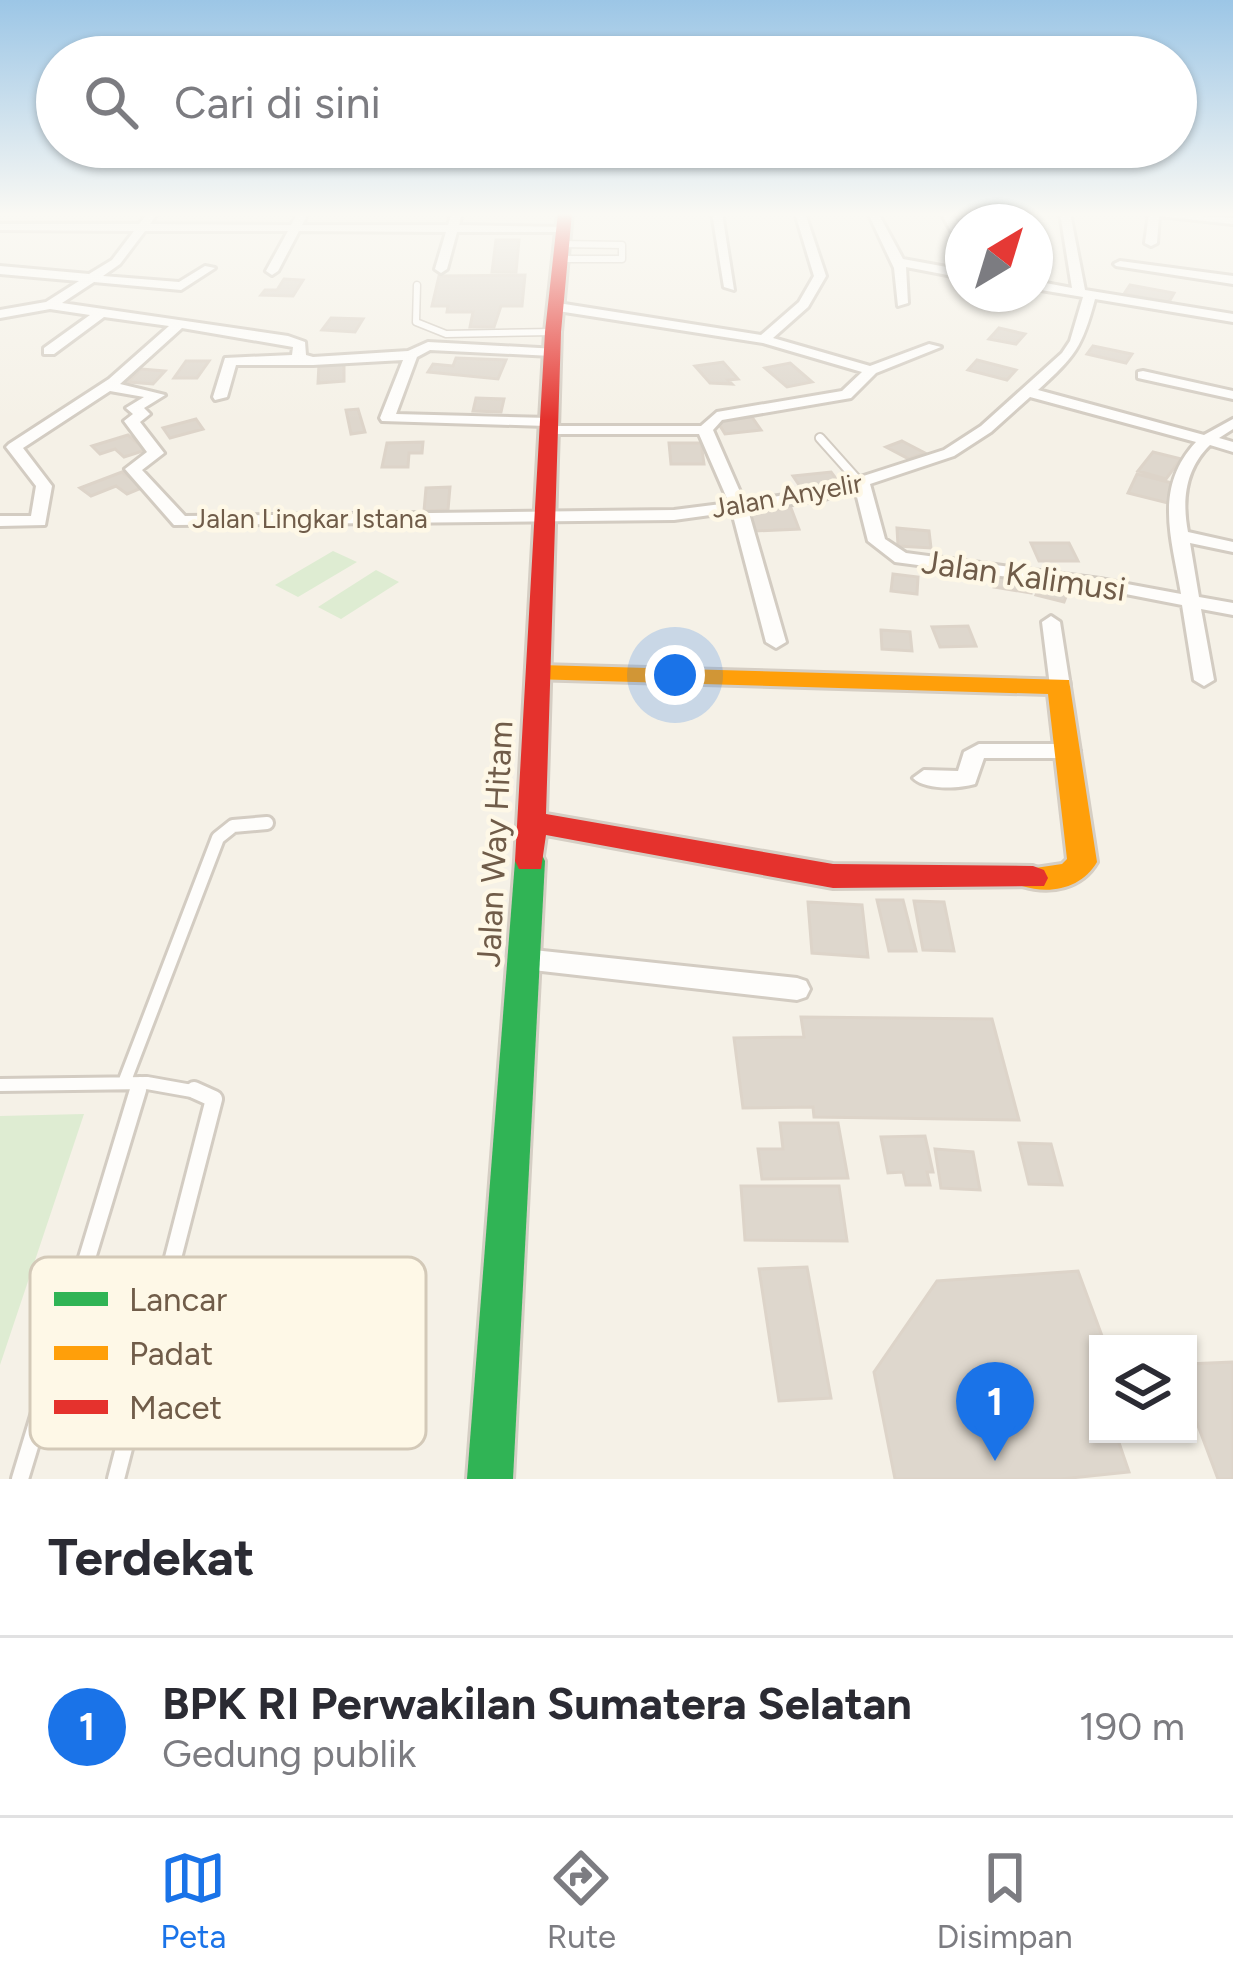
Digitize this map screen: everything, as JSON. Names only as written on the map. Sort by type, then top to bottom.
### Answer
[{"type":"street","points":[[50,305],[86,282]]},
{"type":"street","points":[[149,282],[184,286],[190,282]]},
{"type":"street","name":"Jalan Way Hitam","points":[[490,1479],[533,822],[543,518],[559,282]]},
{"type":"street","points":[[729,282],[730,287]]},
{"type":"street","points":[[764,339],[804,304],[817,282]]},
{"type":"street","points":[[902,303],[903,282]]},
{"type":"street","points":[[1081,282],[1084,293]]},
{"type":"street","points":[[1053,288],[1233,318]]},
{"type":"street","name":"Jalan Anyelir","points":[[543,518],[739,508],[862,485],[950,453],[986,429],[1072,350],[1084,293]]},
{"type":"street","points":[[0,314],[50,305],[182,322],[295,341],[302,359]]},
{"type":"street","points":[[49,351],[101,313]]},
{"type":"street","points":[[0,521],[39,521],[44,486],[14,447],[101,389],[182,322]]},
{"type":"street","points":[[220,397],[230,361],[411,355],[428,346],[555,330],[764,339],[871,370]]},
{"type":"street","points":[[705,430],[717,416],[846,395],[871,370],[934,346]]},
{"type":"street","points":[[411,355],[387,418],[705,430]]},
{"type":"street","points":[[1143,375],[1233,395]]},
{"type":"street","name":"Jalan Lingkar Istana","points":[[101,389],[158,395],[134,408],[143,414],[131,421],[156,453],[133,468],[181,521],[543,518]]},
{"type":"street","points":[[1026,391],[1233,447]]},
{"type":"street","points":[[1204,680],[1175,505],[1180,480],[1199,440],[1233,423]]},
{"type":"street","points":[[705,430],[739,508],[776,642]]},
{"type":"street","name":"Jalan Kalimusi","points":[[862,485],[877,541],[901,558],[1233,609]]},
{"type":"street","points":[[1178,535],[1233,548]]},
{"type":"street","points":[[533,822],[833,876],[1065,877],[1082,862],[1052,622]]},
{"type":"street","points":[[540,673],[1060,686]]},
{"type":"street","points":[[924,778],[967,778],[972,757],[979,751],[1069,751]]},
{"type":"street","points":[[524,959],[797,989]]},
{"type":"lane","points":[[417,285],[416,322],[435,332],[555,330]]},
{"type":"lane","points":[[820,438],[862,485]]},
{"type":"lane","points":[[83,1257],[132,1083],[218,838],[233,826],[267,823]]},
{"type":"lane","points":[[0,1085],[132,1083],[201,1088],[212,1095],[215,1105],[175,1257]]},
{"type":"lane","points":[[20,1479],[30,1444]]},
{"type":"lane","points":[[116,1479],[124,1449]]},
{"type":"green space","points":[[333,551],[357,562],[298,597],[275,585]]},
{"type":"green space","points":[[376,570],[399,582],[341,619],[318,607]]},
{"type":"green space","points":[[84,1114],[36,1257],[30,1257],[30,1275],[0,1365],[0,1116]]},
{"type":"building","points":[[282,282],[302,282],[293,296],[261,295],[277,290]]},
{"type":"building","points":[[438,282],[524,282],[522,306],[501,306],[494,327],[470,327],[473,312],[447,312],[448,306],[432,306]]},
{"type":"building","points":[[1130,285],[1174,293],[1169,302],[1124,294]]},
{"type":"building","points":[[331,318],[363,319],[355,332],[322,330]]},
{"type":"building","points":[[999,328],[1025,334],[1016,344],[989,339]]},
{"type":"building","points":[[1093,346],[1132,354],[1126,363],[1087,354]]},
{"type":"building","points":[[456,358],[506,360],[498,379],[428,372],[433,364],[453,366]]},
{"type":"building","points":[[977,360],[1016,370],[1007,380],[968,370]]},
{"type":"building","points":[[186,361],[209,361],[197,378],[174,378]]},
{"type":"building","points":[[344,362],[344,381],[318,383],[319,364]]},
{"type":"building","points":[[723,362],[738,379],[728,380],[732,384],[710,383],[695,366]]},
{"type":"building","points":[[790,363],[812,382],[787,387],[765,368]]},
{"type":"building","points":[[141,369],[165,371],[153,384],[128,382]]},
{"type":"building","points":[[476,398],[504,399],[501,412],[473,411]]},
{"type":"building","points":[[358,409],[365,432],[351,434],[346,410]]},
{"type":"building","points":[[752,417],[761,430],[725,434],[717,421]]},
{"type":"building","points":[[196,419],[203,429],[170,438],[163,428]]},
{"type":"building","points":[[128,435],[146,450],[124,457],[115,449],[100,454],[92,446]]},
{"type":"building","points":[[902,441],[925,453],[909,459],[886,447]]},
{"type":"building","points":[[423,442],[422,453],[409,453],[408,467],[382,467],[387,443]]},
{"type":"building","points":[[669,443],[701,443],[704,464],[671,464]]},
{"type":"building","points":[[1153,452],[1181,459],[1166,479],[1138,471]]},
{"type":"building","points":[[122,472],[144,487],[127,494],[116,486],[91,496],[80,488]]},
{"type":"building","points":[[831,472],[840,484],[801,488],[793,476]]},
{"type":"building","points":[[1137,474],[1176,484],[1168,503],[1128,493]]},
{"type":"building","points":[[450,487],[448,510],[424,511],[426,488]]},
{"type":"building","points":[[791,508],[799,529],[755,531],[747,511]]},
{"type":"building","points":[[897,528],[929,531],[931,548],[898,546]]},
{"type":"building","points":[[1031,543],[1069,543],[1078,561],[1039,561]]},
{"type":"building","points":[[893,574],[918,577],[917,594],[891,591]]},
{"type":"building","points":[[995,576],[1031,582],[1031,593],[994,587]]},
{"type":"building","points":[[1042,582],[1069,589],[1064,602],[1036,595]]},
{"type":"building","points":[[968,626],[976,646],[940,647],[932,627]]},
{"type":"building","points":[[881,630],[910,632],[912,651],[882,649]]},
{"type":"building","points":[[877,900],[903,900],[916,951],[889,951]]},
{"type":"building","points":[[914,901],[944,902],[954,951],[923,950]]},
{"type":"building","points":[[808,902],[862,905],[868,957],[812,953]]},
{"type":"building","points":[[801,1017],[992,1019],[1019,1120],[814,1117],[813,1107],[743,1108],[734,1038],[804,1037]]},
{"type":"building","points":[[780,1123],[838,1123],[848,1178],[762,1179],[758,1149],[783,1149]]},
{"type":"building","points":[[925,1136],[933,1172],[927,1172],[930,1185],[906,1185],[903,1172],[888,1173],[881,1137]]},
{"type":"building","points":[[1019,1143],[1051,1144],[1062,1185],[1029,1184]]},
{"type":"building","points":[[935,1149],[973,1152],[980,1190],[941,1188]]},
{"type":"building","points":[[741,1186],[839,1186],[847,1241],[745,1240]]},
{"type":"building","points":[[807,1267],[831,1398],[779,1401],[759,1269]]},
{"type":"building","points":[[1078,1271],[1102,1335],[1089,1335],[1089,1443],[1119,1443],[1129,1472],[1061,1479],[895,1479],[874,1372],[937,1281]]},
{"type":"building","points":[[1233,1362],[1233,1479],[1218,1479],[1197,1423],[1197,1364]]},
{"type":"traffic: fast","points":[[490,1479],[530,861]]},
{"type":"traffic: slow","points":[[540,673],[1060,686],[1082,862],[1070,875],[1033,878]]},
{"type":"traffic: jam","points":[[530,861],[558,282]]},
{"type":"traffic: jam","points":[[533,822],[833,876],[1033,878]]},
{"type":"place","name":"BPK RI Perwakilan Sumatera Selatan","points":[[995,1461]]}]
